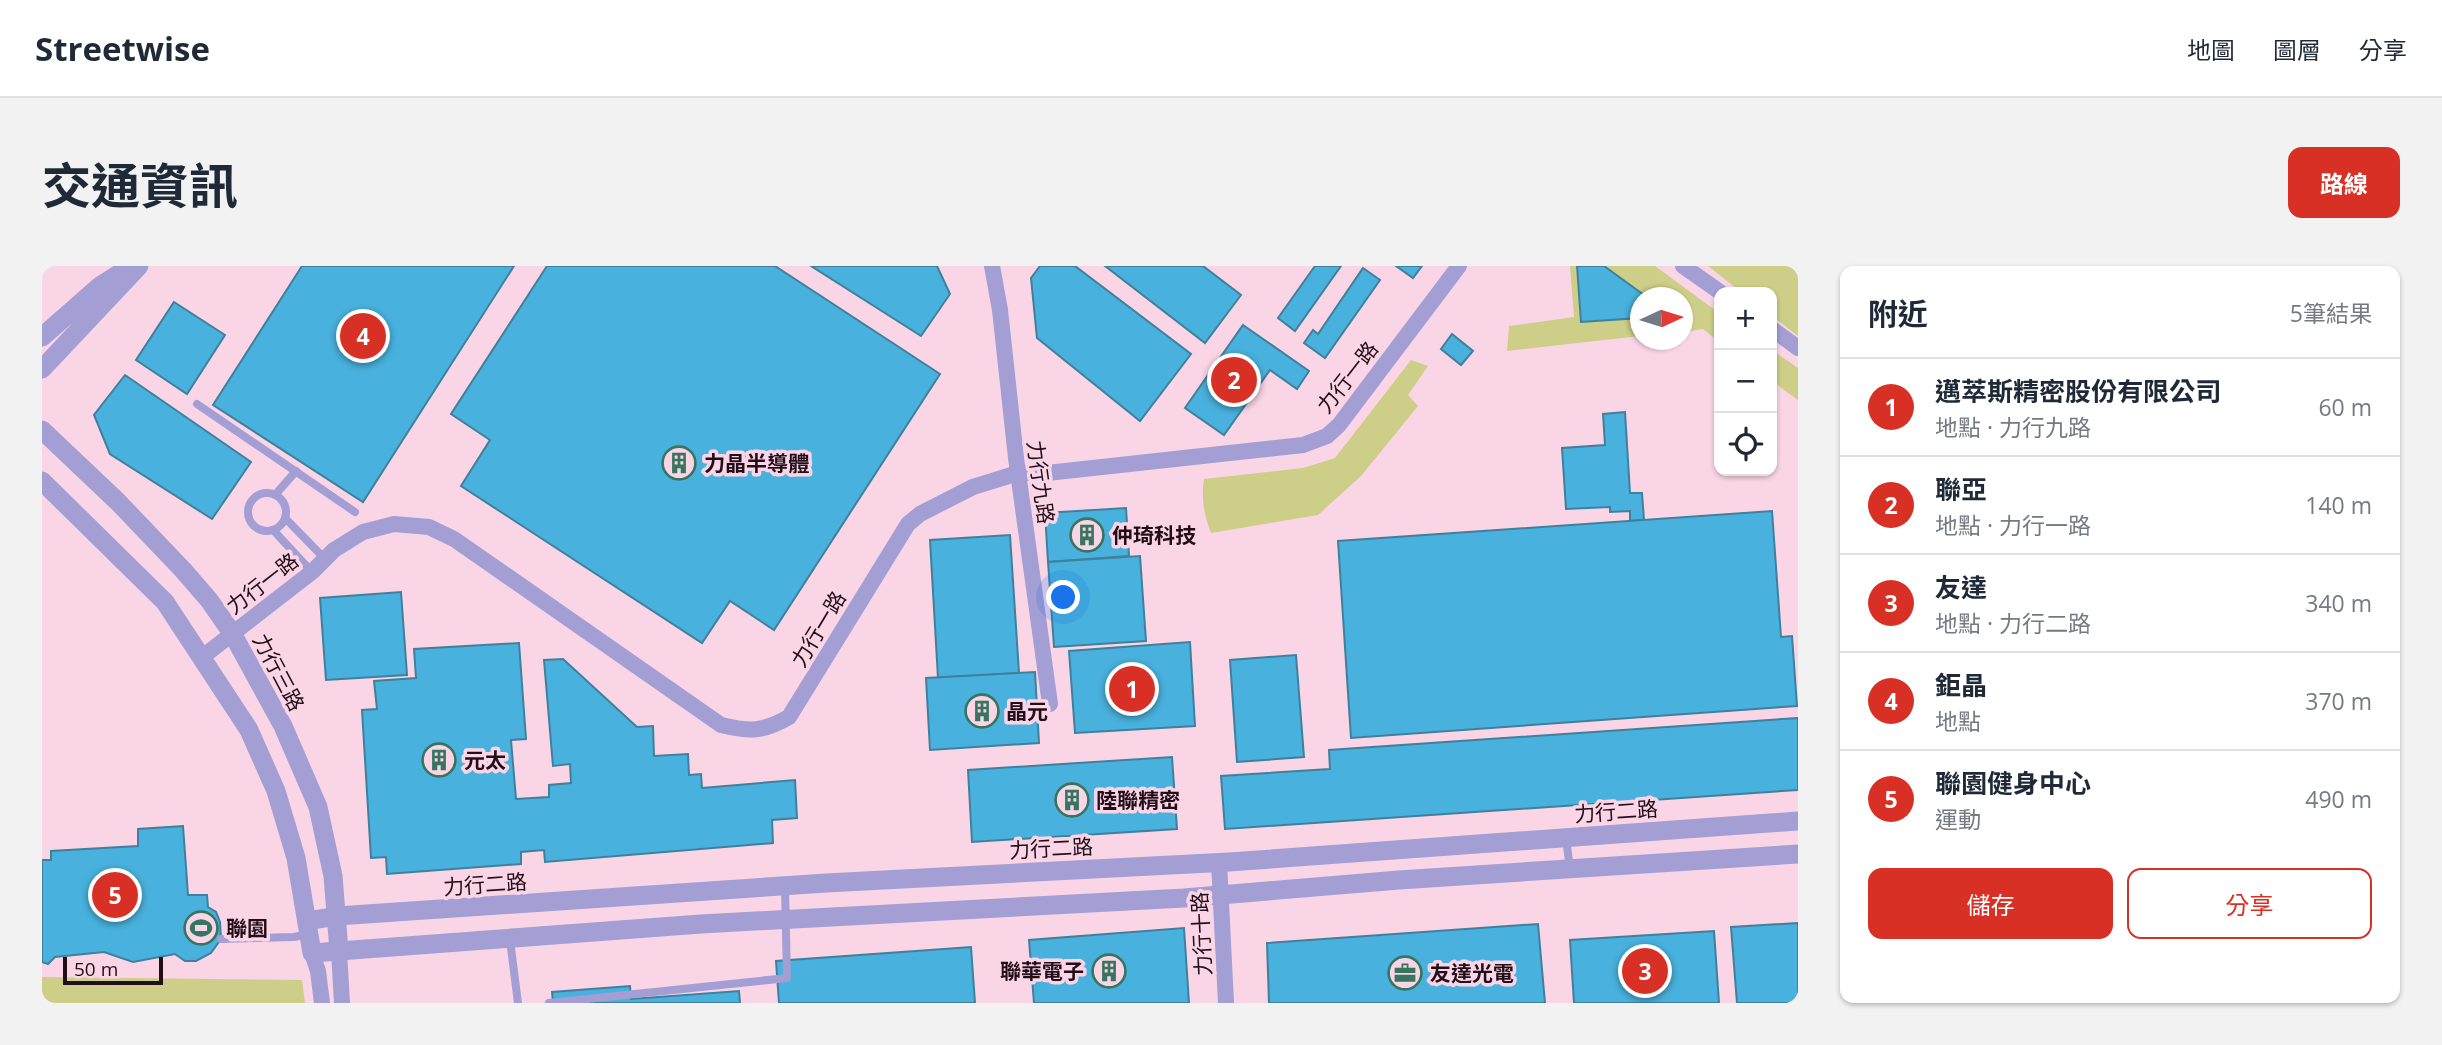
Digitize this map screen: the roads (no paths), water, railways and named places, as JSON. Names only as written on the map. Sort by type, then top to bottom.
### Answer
[{"type":"street","points":[[42,337],[100,286],[132,266]]},
{"type":"street","points":[[42,369],[139,266]]},
{"type":"street","name":"力行九路","points":[[992,266],[1000,310],[1018,473],[1050,704]]},
{"type":"street","name":"力行一路","points":[[201,658],[312,572],[334,550],[363,532],[394,524],[429,527],[454,539],[721,724],[757,731],[789,717],[908,524],[920,514],[973,487],[1018,473],[1047,473],[1303,445],[1327,436],[1339,425],[1459,266]]},
{"type":"street","points":[[1683,266],[1714,288]]},
{"type":"street","points":[[1777,333],[1798,348]]},
{"type":"street","name":"力行三路","points":[[42,430],[118,502],[209,600],[232,634],[283,726],[318,807],[333,876],[342,1003]]},
{"type":"street","points":[[47,487],[165,602],[250,730],[276,791],[296,858],[322,1003]]},
{"type":"street","name":"力行二路","points":[[309,936],[337,916],[785,886],[1219,862],[1798,821]]},
{"type":"street","points":[[309,936],[339,951],[701,924],[1220,895],[1798,854]]},
{"type":"street","name":"力行十路","points":[[1219,862],[1226,1003]]},
{"type":"lane","points":[[197,404],[355,512]]},
{"type":"lane","points":[[275,495],[296,471]]},
{"type":"lane","points":[[312,572],[274,531],[254,527],[248,514],[252,500],[265,493],[275,495],[284,503],[285,518],[325,559]]},
{"type":"lane","points":[[274,531],[285,518]]},
{"type":"lane","points":[[1566,838],[1570,869]]},
{"type":"lane","points":[[549,1003],[787,978],[785,886]]},
{"type":"lane","points":[[221,939],[309,936]]},
{"type":"lane","points":[[510,940],[518,1003]]},
{"type":"place","name":"鉅晶","points":[[363,336]]},
{"type":"place","name":"聯亞","points":[[1234,380]]},
{"type":"place","name":"力晶半導體","points":[[679,463]]},
{"type":"place","name":"仲琦科技","points":[[1087,535]]},
{"type":"place","name":"邁萃斯精密股份有限公司","points":[[1132,689]]},
{"type":"place","name":"晶元","points":[[982,711]]},
{"type":"place","name":"元太","points":[[439,760]]},
{"type":"place","name":"陸聯精密","points":[[1072,800]]},
{"type":"place","name":"聯園健身中心","points":[[115,895]]},
{"type":"place","name":"聯園","points":[[201,928]]},
{"type":"place","name":"聯華電子","points":[[1109,971]]},
{"type":"place","name":"友達","points":[[1645,971]]},
{"type":"place","name":"友達光電","points":[[1405,973]]}]
